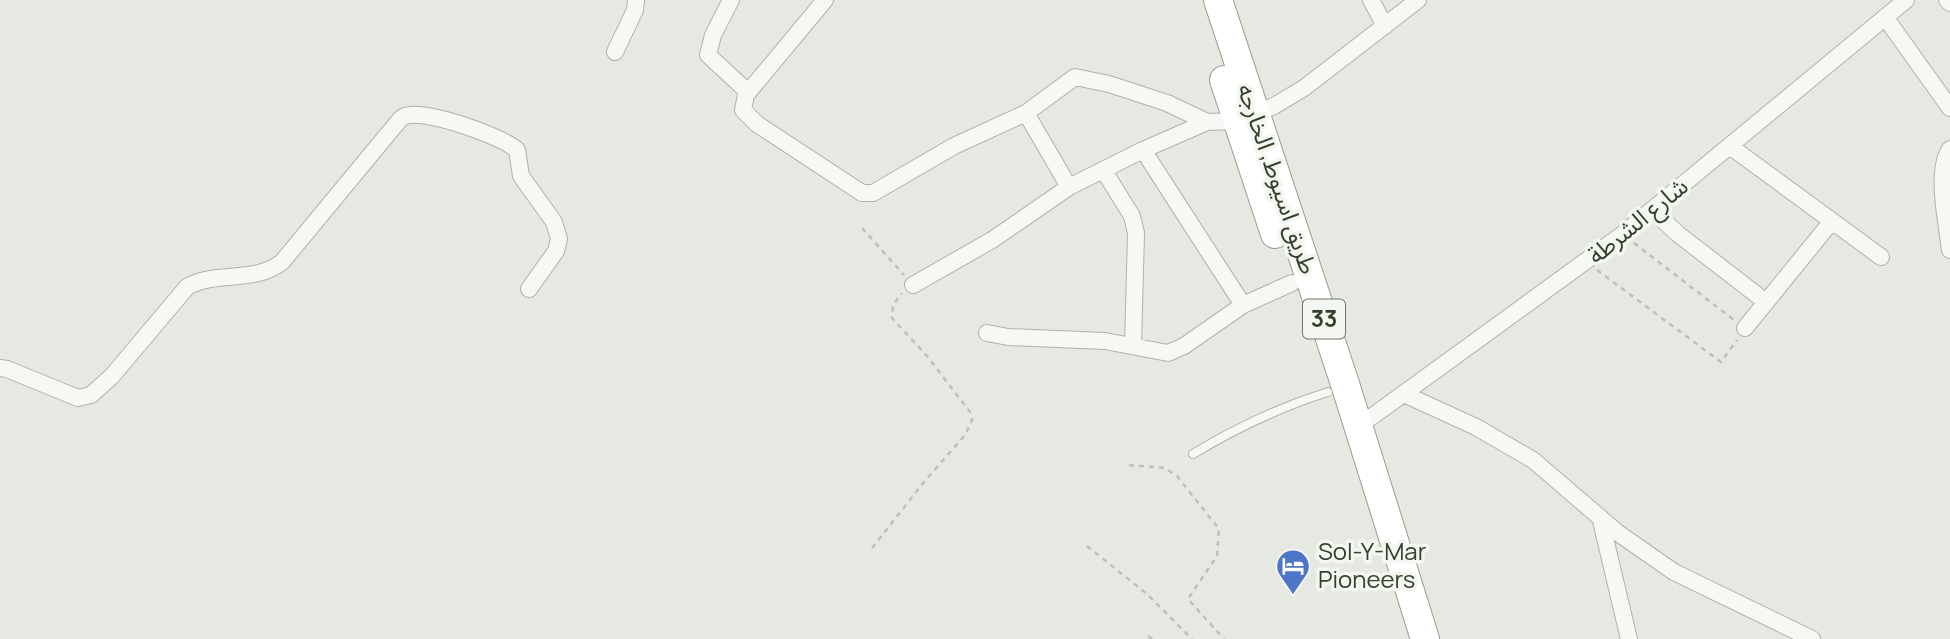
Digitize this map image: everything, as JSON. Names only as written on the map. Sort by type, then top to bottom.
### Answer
[{"type":"highway","name":"طريق اسيوط, الخارجه","points":[[1199,0],[1247,118],[1337,389],[1404,639]]},
{"type":"highway","name":"طريق اسيوط, الخارجه","points":[[1218,0],[1234,52],[1247,118],[1292,283],[1337,389],[1359,426],[1424,639]]},
{"type":"street","points":[[615,52],[635,10],[636,0]]},
{"type":"street","points":[[732,0],[713,34],[708,55],[748,92]]},
{"type":"street","points":[[825,0],[748,92],[742,106],[747,116],[856,190],[867,194],[954,146],[1026,113],[1071,79],[1081,77],[1167,103],[1207,122]]},
{"type":"street","points":[[1371,0],[1385,26]]},
{"type":"street","points":[[913,285],[992,240],[1069,187],[1207,122],[1247,118],[1304,88],[1418,0]]},
{"type":"street","name":"شارع الشرطة","points":[[1359,426],[1587,263],[1906,0]]},
{"type":"street","points":[[1885,18],[1948,99]]},
{"type":"street","points":[[1026,113],[1069,187]]},
{"type":"street","points":[[0,368],[78,398],[91,396],[112,376],[187,288],[200,281],[266,272],[282,262],[397,123],[408,115],[433,118],[494,135],[517,150],[521,176],[559,232],[556,251],[529,289]]},
{"type":"street","points":[[1731,147],[1881,257]]},
{"type":"street","points":[[1950,149],[1943,162],[1943,175],[1950,250]]},
{"type":"street","points":[[1143,150],[1243,305]]},
{"type":"street","points":[[1104,171],[1132,216],[1136,233],[1133,345]]},
{"type":"street","points":[[1652,211],[1766,302]]},
{"type":"street","points":[[1745,328],[1832,221]]},
{"type":"street","points":[[987,333],[1008,337],[1091,340],[1133,345],[1158,352],[1175,351],[1243,305],[1292,283]]},
{"type":"street","points":[[1404,394],[1476,428],[1533,460],[1600,517],[1674,572],[1812,639]]},
{"type":"street","points":[[1600,517],[1629,639]]},
{"type":"lane","points":[[1192,454],[1240,427],[1291,404],[1337,389]]},
{"type":"path","points":[[862,228],[913,285],[899,295],[893,305],[892,318],[927,356],[970,412],[972,419],[965,435],[872,548]]},
{"type":"path","points":[[1587,263],[1721,362],[1745,328],[1623,234]]},
{"type":"path","points":[[1129,465],[1166,468],[1177,476],[1219,529],[1217,556],[1188,599],[1224,639]]},
{"type":"path","points":[[1087,546],[1147,594],[1192,639]]},
{"type":"place","name":"Sol-Y-Mar Pioneers","points":[[1293,596]]}]
